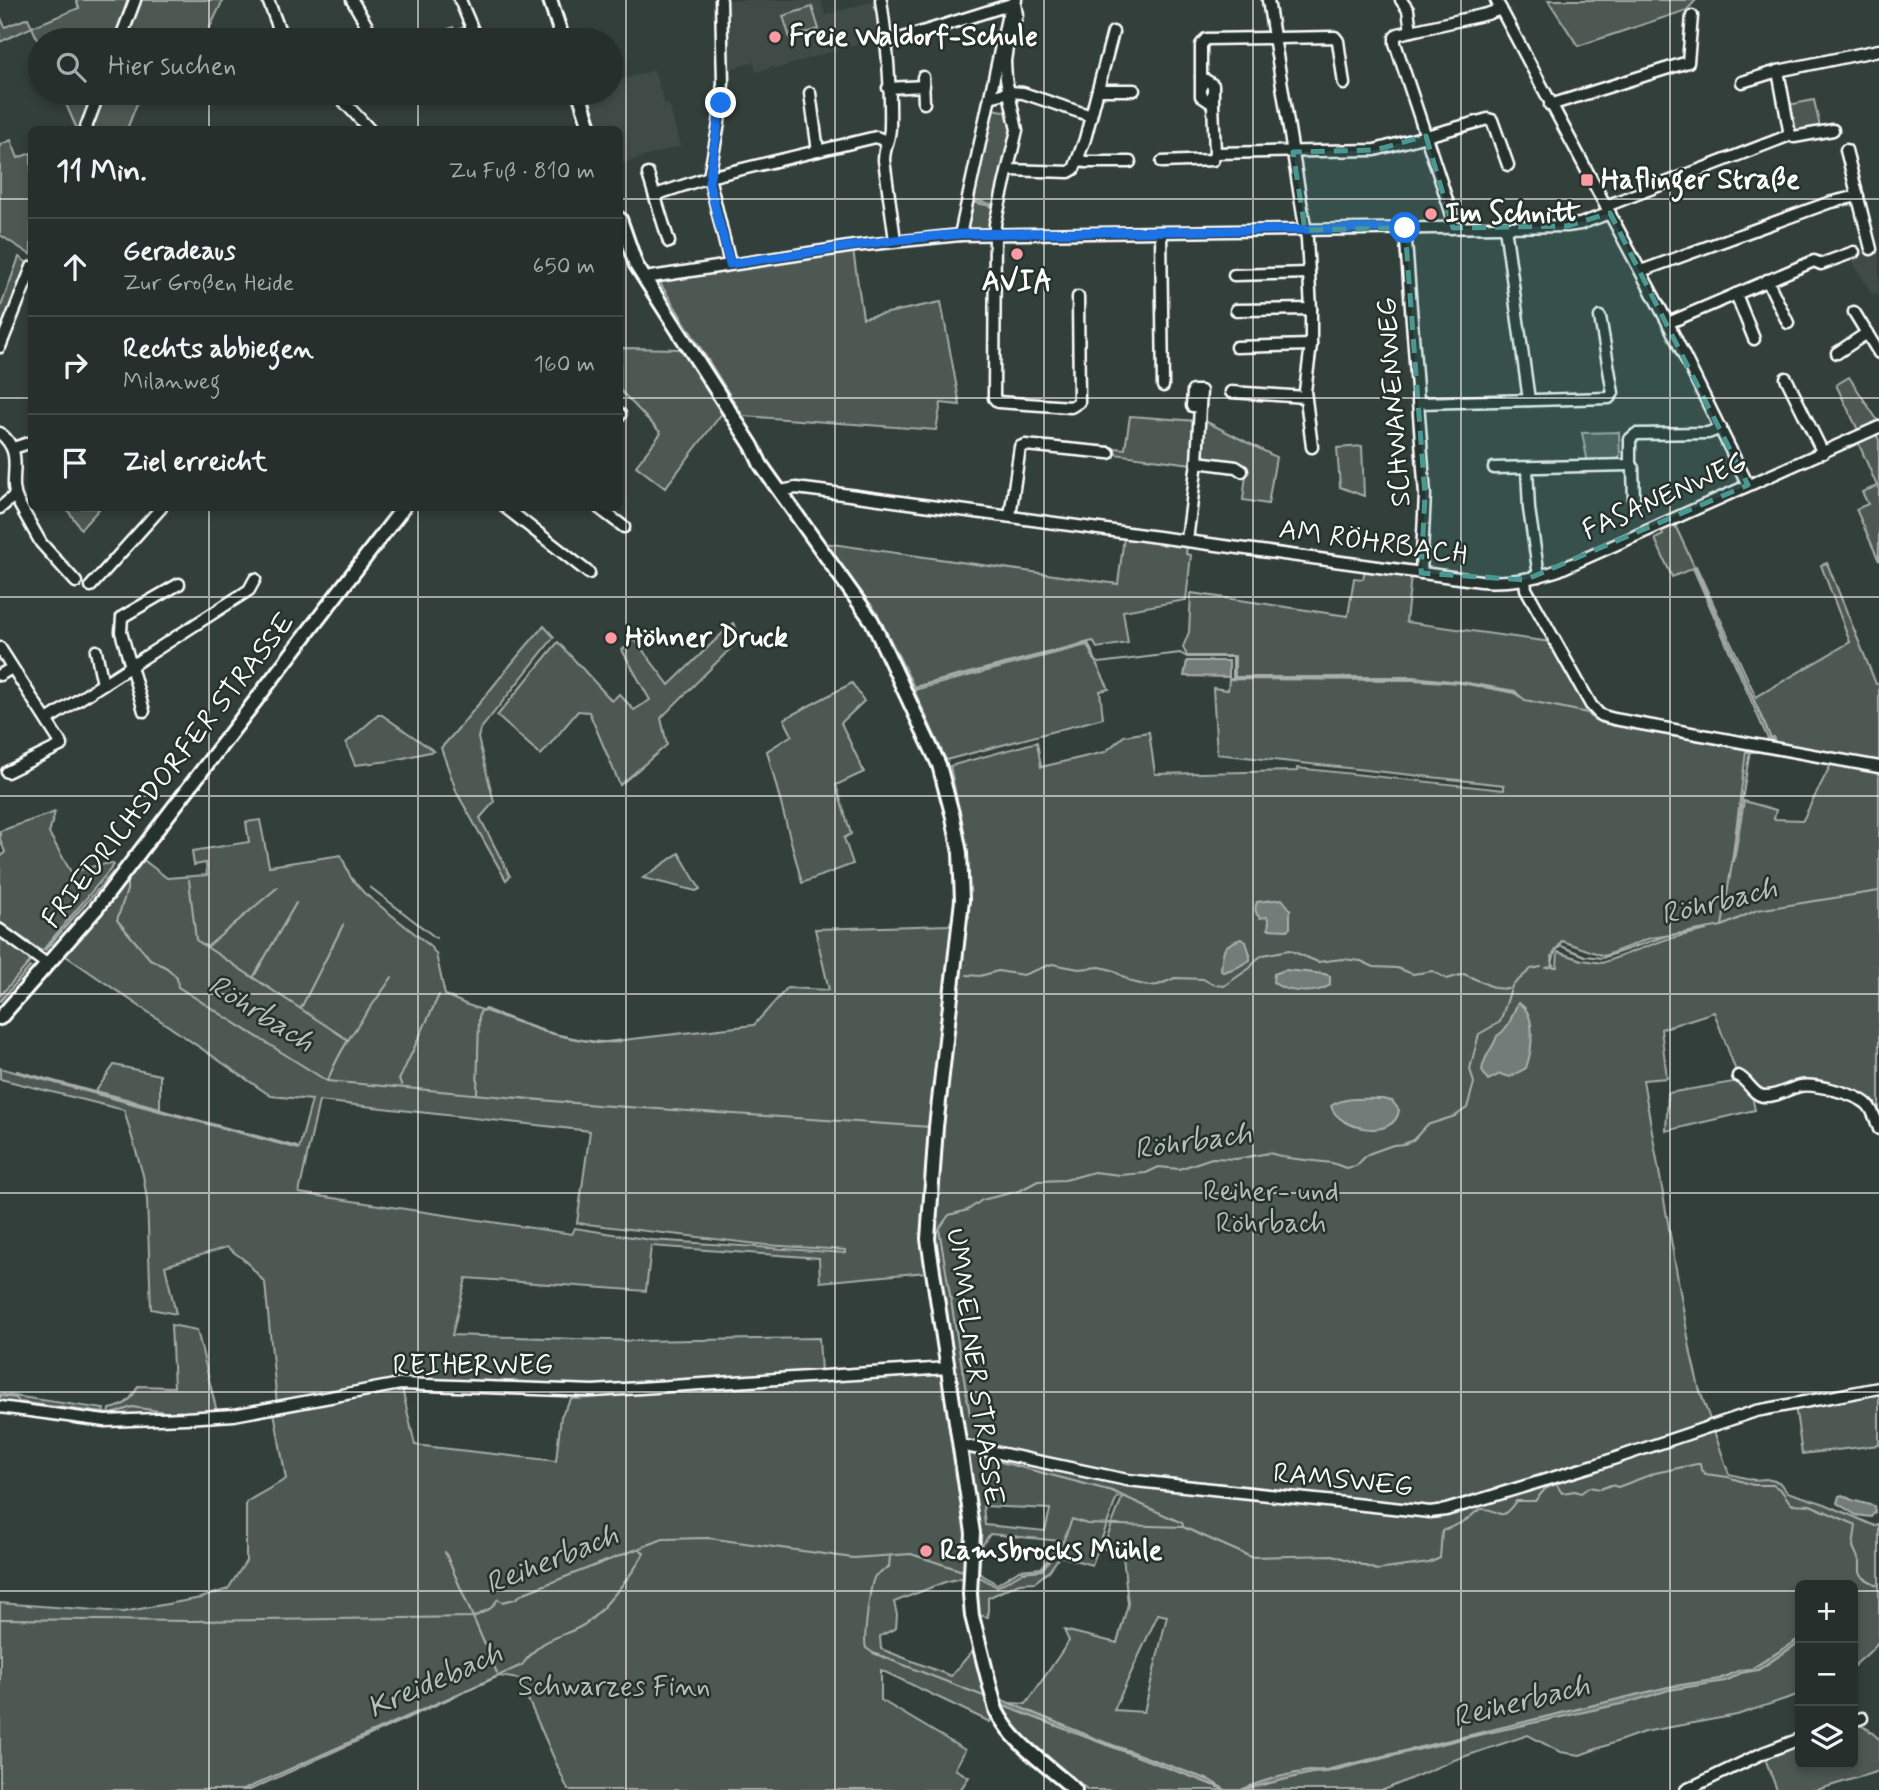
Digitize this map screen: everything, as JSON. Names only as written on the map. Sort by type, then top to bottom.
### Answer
[{"type":"main road","points":[[550,0],[559,28]]},
{"type":"main road","points":[[583,105],[590,126]]},
{"type":"main road","name":"UMMELNER STRASSE","points":[[623,231],[632,256],[646,280],[752,446],[767,464],[778,488],[872,621],[927,734],[939,765],[955,829],[962,879],[961,917],[928,1216],[928,1239],[973,1533],[970,1582],[972,1616],[996,1710],[1007,1729],[1075,1790]]},
{"type":"main road","name":"FRIEDRICHSDORFER STRASSE","points":[[0,1018],[96,909],[401,511]]},
{"type":"street","points":[[124,28],[135,0]]},
{"type":"street","points":[[268,0],[279,28]]},
{"type":"street","points":[[352,0],[369,28]]},
{"type":"street","points":[[460,0],[472,28]]},
{"type":"street","points":[[721,0],[723,83],[709,177],[730,264]]},
{"type":"street","points":[[881,0],[887,43],[890,130],[884,160],[895,240]]},
{"type":"street","points":[[1268,0],[1305,230],[1311,309],[1311,345],[1305,397],[1312,447]]},
{"type":"street","points":[[1401,0],[1408,10],[1411,31]]},
{"type":"street","points":[[887,43],[1015,1]]},
{"type":"street","points":[[1015,1],[1017,15],[1008,40],[1005,61],[1017,130],[994,234],[994,398],[998,402],[1071,407],[1079,402],[1078,297]]},
{"type":"street","points":[[960,234],[1007,18],[1015,1]]},
{"type":"street","points":[[1452,228],[1451,212],[1395,37],[1398,34],[1487,14],[1498,4],[1641,271],[1748,485]]},
{"type":"street","points":[[1550,105],[1688,62],[1692,16]]},
{"type":"street","points":[[1008,170],[1069,172],[1074,169],[1113,32]]},
{"type":"street","points":[[1162,162],[1211,161],[1215,153],[1213,104],[1201,96],[1203,40],[1335,37],[1338,41],[1344,84]]},
{"type":"street","points":[[1742,82],[1779,71],[1879,50]]},
{"type":"street","points":[[1779,71],[1790,135]]},
{"type":"street","points":[[888,88],[924,82],[924,103]]},
{"type":"street","points":[[1098,90],[1134,90]]},
{"type":"street","points":[[990,97],[1009,92],[1023,93],[1091,116]]},
{"type":"street","points":[[810,93],[818,151]]},
{"type":"street","points":[[87,126],[94,105]]},
{"type":"street","points":[[347,105],[366,126]]},
{"type":"street","points":[[1215,153],[1375,150],[1492,120],[1508,165]]},
{"type":"street","points":[[646,280],[730,264],[895,240],[960,234],[1580,224],[1790,135],[1794,137],[1833,130]]},
{"type":"street","points":[[655,195],[709,177],[876,137],[886,141]]},
{"type":"street","points":[[1846,150],[1871,249]]},
{"type":"street","points":[[1078,159],[1085,162],[1130,162]]},
{"type":"street","points":[[648,174],[669,242]]},
{"type":"street","points":[[1641,271],[1828,203],[1858,195]]},
{"type":"street","points":[[1505,227],[1529,400]]},
{"type":"street","name":"SCHWANENWEG","points":[[1405,228],[1426,495],[1421,573]]},
{"type":"street","points":[[1161,232],[1163,386]]},
{"type":"street","points":[[1668,323],[1814,261],[1821,264],[1854,252]]},
{"type":"street","points":[[1234,275],[1309,273]]},
{"type":"street","points":[[0,347],[28,277]]},
{"type":"street","points":[[1768,280],[1788,323]]},
{"type":"street","points":[[1735,294],[1754,339]]},
{"type":"street","points":[[1236,310],[1311,309]]},
{"type":"street","points":[[1854,312],[1879,353]]},
{"type":"street","points":[[1419,403],[1609,398],[1613,393],[1600,317]]},
{"type":"street","points":[[1838,353],[1867,333]]},
{"type":"street","points":[[1236,348],[1311,345]]},
{"type":"street","points":[[1786,378],[1823,453]]},
{"type":"street","points":[[1231,392],[1305,397]]},
{"type":"street","points":[[1187,540],[1197,462],[1200,407]]},
{"type":"street","name":"FASANENWEG","points":[[1525,580],[1879,427]]},
{"type":"street","points":[[1634,500],[1630,439],[1636,434],[1708,433],[1721,428]]},
{"type":"street","points":[[0,433],[13,448],[15,496],[41,543],[76,582]]},
{"type":"street","points":[[13,448],[28,443]]},
{"type":"street","points":[[1010,516],[1020,447],[1025,445],[1109,453]]},
{"type":"street","points":[[1197,462],[1236,467],[1242,471]]},
{"type":"street","points":[[1494,468],[1630,465]]},
{"type":"street","points":[[1527,468],[1539,576]]},
{"type":"street","name":"AM RÖHRBACH","points":[[778,488],[796,488],[1010,516],[1481,581],[1507,583],[1525,580]]},
{"type":"street","points":[[0,508],[15,496]]},
{"type":"street","points":[[92,586],[158,511]]},
{"type":"street","points":[[510,511],[589,573]]},
{"type":"street","points":[[603,511],[624,527]]},
{"type":"street","points":[[47,720],[249,590],[255,579]]},
{"type":"street","points":[[1525,580],[1526,589],[1591,705],[1600,715],[1879,767]]},
{"type":"street","points":[[144,711],[121,632],[122,617],[178,583]]},
{"type":"street","points":[[0,648],[62,745],[6,772]]},
{"type":"street","points":[[96,651],[103,684]]},
{"type":"street","points":[[0,675],[12,668]]},
{"type":"street","points":[[0,930],[48,965]]},
{"type":"street","points":[[1738,1076],[1761,1096],[1777,1095],[1802,1086],[1851,1094],[1870,1106],[1879,1129]]},
{"type":"street","name":"REIHERWEG","points":[[0,1407],[106,1421],[234,1416],[400,1384],[593,1391],[948,1368]]},
{"type":"street","name":"RAMSWEG","points":[[961,1445],[1127,1480],[1430,1512],[1446,1510],[1595,1465],[1766,1409],[1879,1388]]},
{"type":"street","points":[[1686,1790],[1763,1753],[1795,1742]]},
{"type":"highlighted area","points":[[1426,136],[1453,228],[1567,226],[1610,213],[1748,485],[1525,580],[1421,573],[1425,495],[1405,228],[1305,230],[1293,152],[1375,150]]},
{"type":"shaded area","name":"Freie Waldorf-Schule","points":[[724,0],[821,0],[825,15],[876,0],[882,36],[775,69],[775,66],[756,72],[754,62],[727,70]]},
{"type":"shaded area","points":[[654,70],[665,105],[669,104],[680,146],[623,163],[623,126],[595,126],[589,105],[623,105],[623,79]]},
{"type":"shaded area","points":[[1879,248],[1879,294],[1872,294],[1849,256]]},
{"type":"shaded area","points":[[1187,661],[1229,661],[1229,677],[1184,676]]},
{"type":"shaded area","points":[[1282,899],[1290,909],[1290,928],[1268,929],[1267,917],[1260,918],[1256,913],[1257,902]]},
{"type":"shaded area","points":[[1241,939],[1246,942],[1250,960],[1223,972],[1224,950]]},
{"type":"shaded area","points":[[1285,970],[1325,974],[1330,976],[1330,985],[1309,991],[1285,989],[1273,982],[1274,974]]},
{"type":"shaded area","points":[[1518,1003],[1529,1015],[1531,1023],[1530,1052],[1526,1068],[1510,1077],[1500,1074],[1488,1080],[1482,1071],[1484,1061],[1497,1036],[1508,1025]]},
{"type":"shaded area","points":[[1349,1099],[1392,1101],[1399,1110],[1395,1120],[1378,1129],[1366,1129],[1344,1121],[1331,1106]]},
{"type":"shaded area","points":[[1842,1495],[1874,1506],[1875,1512],[1871,1517],[1856,1515],[1837,1503]]},
{"type":"shaded area","points":[[1795,1641],[1795,1645],[1758,1670],[1741,1673],[1725,1681],[1669,1690],[1630,1702],[1241,1790],[1283,1776],[1326,1770],[1668,1687],[1719,1679],[1740,1670],[1751,1669]]},
{"type":"shaded area","points":[[1000,1699],[1099,1740],[1209,1780],[1226,1790],[1001,1705]]},
{"type":"green space","points":[[76,0],[131,0],[121,28],[32,28],[79,8]]},
{"type":"green space","points":[[139,0],[223,0],[210,28],[129,28]]},
{"type":"green space","points":[[1548,0],[1696,0],[1687,10],[1578,46]]},
{"type":"green space","points":[[812,7],[819,29],[790,38],[783,16]]},
{"type":"green space","points":[[0,16],[5,27],[28,18],[32,27],[0,42]]},
{"type":"green space","points":[[1814,100],[1820,127],[1797,132],[1793,128],[1788,105]]},
{"type":"green space","points":[[66,105],[91,105],[82,126],[76,126]]},
{"type":"green space","points":[[98,105],[136,105],[128,126],[90,126]]},
{"type":"green space","points":[[993,109],[1010,112],[1011,130],[995,205],[973,200]]},
{"type":"green space","points":[[11,140],[18,158],[28,154],[28,253],[0,235],[0,145]]},
{"type":"green space","points":[[972,202],[995,207],[990,229],[966,229]]},
{"type":"green space","points":[[853,250],[863,318],[941,302],[960,405],[941,403],[936,430],[743,416],[660,283],[662,280]]},
{"type":"green space","points":[[19,257],[28,263],[28,267],[0,338],[0,309]]},
{"type":"green space","points":[[623,348],[683,349],[723,412],[665,488],[636,466],[661,433],[623,393]]},
{"type":"green space","points":[[1849,377],[1878,421],[1858,430],[1836,385]]},
{"type":"green space","points":[[1130,416],[1197,421],[1193,467],[1191,464],[1114,454],[1115,448],[1125,449]]},
{"type":"green space","points":[[1203,420],[1276,457],[1268,504],[1243,500],[1247,466],[1201,457]]},
{"type":"green space","points":[[1619,432],[1620,456],[1616,461],[1588,463],[1582,433]]},
{"type":"green space","points":[[1876,434],[1879,440],[1879,561],[1856,509],[1868,504],[1862,492],[1877,486],[1858,442]]},
{"type":"green space","points":[[1362,446],[1364,496],[1340,487],[1337,448]]},
{"type":"green space","points":[[68,511],[97,511],[81,529]]},
{"type":"green space","points":[[1674,523],[1756,697],[1850,642],[1821,565],[1827,563],[1876,684],[1879,684],[1879,762],[1776,744],[1773,737],[1768,739],[1693,568],[1672,577],[1655,539],[1663,535],[1661,529]]},
{"type":"green space","points":[[1124,537],[1187,546],[1186,554],[1191,555],[1186,600],[1123,611],[1128,643],[1097,648],[1093,641],[914,687],[877,613],[825,543],[1118,584]]},
{"type":"green space","name":"Reiher- und Röhrbach","points":[[1365,570],[1411,576],[1406,622],[1551,642],[1599,718],[1759,749],[1759,752],[1746,752],[1732,862],[1744,801],[1776,810],[1774,819],[1803,820],[1831,764],[1879,772],[1879,1118],[1872,1104],[1802,1083],[1762,1094],[1737,1074],[1714,1012],[1661,1029],[1667,1078],[1643,1080],[1691,1354],[1699,1388],[1729,1474],[1779,1482],[1787,1492],[1825,1504],[1875,1526],[1879,1523],[1879,1640],[1858,1662],[1858,1580],[1795,1580],[1795,1696],[1737,1715],[1644,1732],[1580,1755],[1560,1752],[1528,1735],[1454,1760],[1384,1790],[1088,1790],[1009,1723],[1001,1705],[1010,1708],[1011,1703],[1026,1704],[1069,1641],[1064,1630],[1117,1643],[1128,1604],[1123,1556],[1103,1548],[1122,1498],[1117,1497],[1092,1565],[1060,1556],[1049,1571],[1035,1582],[1019,1583],[988,1598],[988,1617],[978,1615],[968,1534],[966,1577],[945,1582],[894,1602],[896,1628],[880,1636],[881,1649],[951,1676],[975,1648],[992,1715],[990,1722],[881,1670],[881,1700],[965,1750],[955,1769],[969,1777],[960,1790],[568,1790],[519,1679],[499,1676],[250,1790],[0,1790],[0,1603],[123,1612],[201,1598],[228,1589],[246,1561],[246,1502],[286,1479],[274,1412],[402,1388],[415,1445],[556,1461],[561,1416],[571,1399],[590,1398],[591,1395],[935,1372],[941,1375],[953,1374],[936,1256],[924,1256],[926,1272],[820,1282],[819,1258],[651,1246],[646,1291],[466,1278],[452,1335],[638,1341],[819,1338],[821,1373],[595,1386],[398,1378],[277,1404],[265,1283],[247,1262],[227,1247],[165,1266],[176,1314],[151,1309],[147,1199],[143,1175],[124,1110],[0,1079],[0,1068],[299,1149],[312,1100],[271,1096],[63,954],[141,858],[167,878],[207,875],[206,863],[194,865],[192,851],[249,842],[246,822],[260,820],[269,866],[341,855],[351,878],[364,893],[429,945],[436,954],[445,995],[465,1004],[545,1032],[597,1043],[754,1025],[787,988],[829,990],[815,929],[949,925],[954,916],[969,917],[968,854],[950,766],[1037,742],[1041,767],[1105,752],[1124,736],[1149,732],[1155,774],[1297,771],[1297,768],[1504,790],[1504,785],[1217,754],[1213,688],[1228,690],[1229,679],[1414,680],[1461,683],[1515,693],[1520,697],[1515,691],[1461,682],[1413,677],[1235,677],[1235,656],[1187,656],[1183,647],[1189,632],[1191,593],[1348,616],[1354,578],[1363,579]],"holes":[[[1707,930],[1667,939],[1602,963],[1558,952],[1557,967],[1553,967],[1552,956],[1562,941],[1604,956],[1650,938]],[[319,1101],[590,1131],[577,1223],[766,1245],[845,1250],[845,1253],[651,1240],[575,1228],[572,1234],[299,1193]],[[983,1506],[1050,1509],[1045,1531],[985,1525]],[[990,1534],[1061,1541],[1041,1568],[1019,1570],[997,1584],[979,1573],[981,1547]],[[1158,1614],[1167,1616],[1144,1712],[1114,1710]]]},
{"type":"green space","points":[[733,623],[741,638],[661,718],[667,745],[620,785],[589,712],[578,711],[541,755],[497,716],[558,642],[612,701],[619,694],[634,710],[650,700],[622,650],[635,640],[669,685]]},
{"type":"green space","points":[[544,626],[554,637],[480,730],[478,738],[494,802],[480,818],[510,876],[506,880],[457,793],[441,748]]},
{"type":"green space","points":[[1087,645],[1109,689],[1100,691],[1103,718],[946,760],[914,690]]},
{"type":"green space","points":[[852,683],[864,701],[841,723],[864,772],[836,785],[851,834],[844,838],[853,864],[802,883],[767,751],[792,735],[784,719]]},
{"type":"green space","points":[[378,715],[382,715],[434,751],[390,761],[355,765],[346,743]]},
{"type":"green space","points":[[55,812],[49,833],[72,874],[85,868],[111,863],[114,865],[43,950],[40,950],[0,922],[0,858],[5,852],[0,831]]},
{"type":"green space","points":[[679,853],[700,889],[696,891],[643,878]]},
{"type":"green space","points":[[0,936],[28,957],[30,962],[0,996]]},
{"type":"green space","points":[[114,1065],[160,1075],[160,1108],[96,1091]]},
{"type":"green space","points":[[1739,1081],[1751,1091],[1755,1110],[1666,1131],[1668,1093]]},
{"type":"green space","points":[[171,1325],[197,1330],[217,1412],[109,1417],[110,1409],[127,1402],[138,1386],[174,1387]]},
{"type":"green space","points":[[1879,1392],[1879,1445],[1802,1454],[1795,1405]]},
{"type":"green space","points":[[0,1394],[104,1409],[102,1417],[0,1404]]},
{"type":"green space","points":[[1858,1724],[1879,1739],[1879,1771],[1817,1790],[1777,1790],[1764,1756],[1795,1745],[1795,1769],[1858,1769]]},
{"type":"waterway","points":[[797,503],[878,618],[913,688],[1088,643],[1099,663],[1180,653],[1187,657],[1233,657],[1233,678],[1414,679],[1461,682],[1515,692],[1525,700],[1588,713],[1602,723],[1750,750],[1722,926]]},
{"type":"waterway","points":[[1695,568],[1773,743]]},
{"type":"waterway","points":[[1557,634],[1595,702],[1603,711],[1614,714]]},
{"type":"waterway","points":[[1660,723],[1757,740]]},
{"type":"waterway","name":"Röhrbach","points":[[45,950],[113,872]]},
{"type":"waterway","points":[[189,880],[196,940],[348,1040]]},
{"type":"waterway","points":[[127,882],[117,920],[150,959],[177,977],[178,987],[327,1081],[597,1105],[931,1127]]},
{"type":"waterway","points":[[207,947],[278,887]]},
{"type":"waterway","points":[[370,887],[436,938]]},
{"type":"waterway","name":"Röhrbach","points":[[1546,968],[1551,967],[1556,950],[1561,946],[1585,956],[1602,958],[1666,936],[1722,926],[1757,910],[1879,891]]},
{"type":"waterway","points":[[253,978],[296,903]]},
{"type":"waterway","points":[[301,1008],[343,925]]},
{"type":"waterway","points":[[967,975],[980,976],[998,971],[1023,975],[1052,964],[1079,969],[1100,967],[1112,970],[1132,982],[1149,986],[1175,978],[1203,979],[1224,986],[1263,955],[1289,950],[1318,962],[1342,959],[1361,961],[1374,967],[1397,968],[1413,974],[1433,971],[1447,979],[1464,974],[1495,988],[1508,989]]},
{"type":"waterway","name":"Röhrbach","points":[[0,1001],[30,967]]},
{"type":"waterway","name":"Röhrbach","points":[[970,1415],[939,1229],[949,1215],[968,1210],[982,1200],[1019,1191],[1038,1181],[1065,1180],[1094,1172],[1120,1175],[1146,1173],[1159,1167],[1179,1169],[1212,1158],[1236,1159],[1269,1153],[1332,1163],[1346,1168],[1356,1166],[1368,1154],[1413,1140],[1427,1125],[1455,1116],[1467,1108],[1474,1083],[1470,1069],[1479,1034],[1500,1022],[1512,986],[1531,969],[1541,967]]},
{"type":"waterway","points":[[328,1080],[349,1039],[392,977]]},
{"type":"waterway","points":[[402,1085],[399,1080],[439,995]]},
{"type":"waterway","points":[[477,1093],[479,1017],[480,1012],[485,1009],[534,1028],[568,1037],[620,1042]]},
{"type":"waterway","points":[[17,1071],[297,1147]]},
{"type":"waterway","points":[[0,1396],[16,1398],[19,1402],[112,1414],[132,1407],[165,1412]]},
{"type":"waterway","points":[[970,1454],[1112,1491],[1183,1525]]},
{"type":"waterway","points":[[978,1576],[997,1587],[1023,1572],[1042,1570],[1063,1542],[1072,1519],[1087,1524],[1183,1527],[1251,1557],[1333,1555],[1377,1570],[1429,1563],[1440,1558],[1442,1531],[1463,1522],[1479,1510],[1506,1513],[1516,1501],[1535,1501],[1545,1489],[1556,1484],[1562,1493],[1581,1493],[1589,1487],[1618,1487],[1655,1473],[1700,1464],[1705,1474],[1728,1477],[1753,1485],[1773,1485],[1781,1490],[1791,1504],[1810,1505],[1856,1525],[1853,1547],[1860,1562],[1860,1573],[1877,1585]]},
{"type":"waterway","name":"Reiherbach","points":[[0,1619],[190,1621],[474,1617],[491,1608],[498,1599],[502,1602],[515,1599],[524,1593],[663,1539],[708,1538],[853,1558],[911,1554],[966,1572]]},
{"type":"waterway","name":"Kreidebach","points":[[243,1790],[522,1665],[542,1644],[580,1627],[596,1615],[639,1561],[644,1553],[640,1549]]},
{"type":"waterway","points":[[445,1552],[497,1673]]},
{"type":"waterway","name":"Reiherbach","points":[[890,1556],[889,1567],[875,1576],[873,1581],[866,1624],[866,1648],[986,1697]]},
{"type":"place","name":"Freie Waldorf-Schule","points":[[775,37]]},
{"type":"place","name":"Haflinger Straße","points":[[1587,180]]},
{"type":"place","name":"Im Schnitt","points":[[1431,214]]},
{"type":"place","name":"AVIA","points":[[1017,254]]},
{"type":"place","name":"Höhner Druck","points":[[611,638]]},
{"type":"place","name":"Ramsbrocks Mühle","points":[[926,1551]]},
{"type":"route","points":[[721,103],[709,183],[730,264],[895,240],[960,234],[1405,228]]},
{"type":"park label","name":"Schwarzes Finn","points":[[614,1687]]}]
